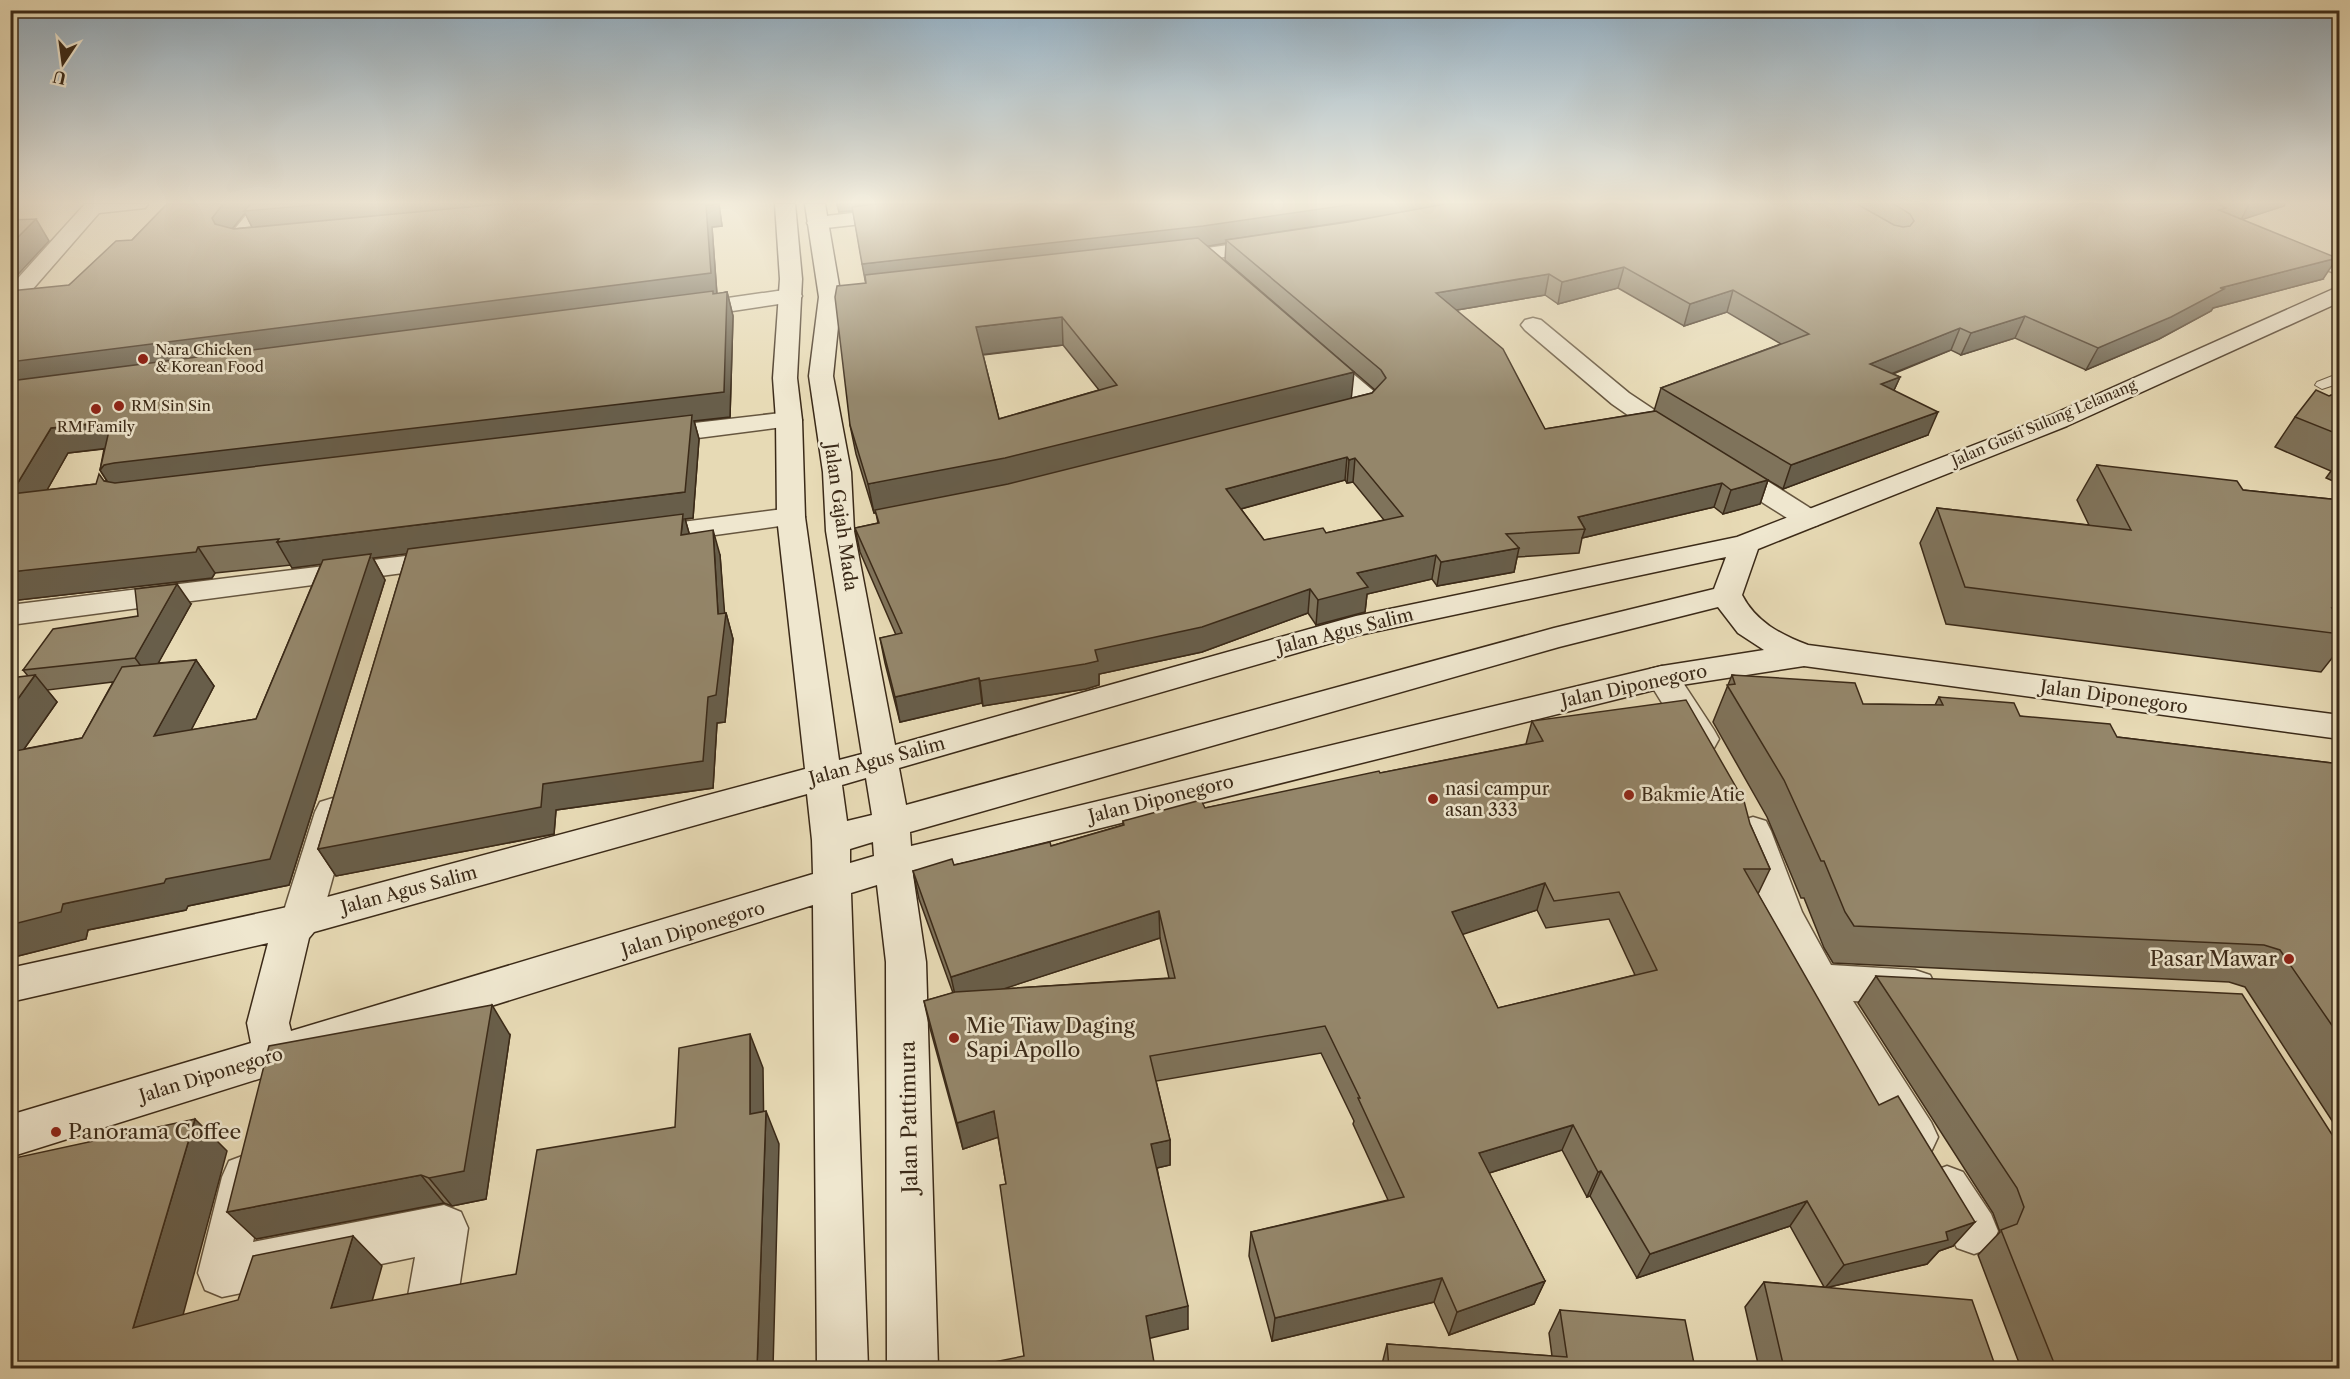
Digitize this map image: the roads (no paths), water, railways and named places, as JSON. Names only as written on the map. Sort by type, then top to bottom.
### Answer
[{"type":"street","points":[[10,301],[39,268]]},
{"type":"street","points":[[789,268],[791,296],[785,378],[789,420],[791,517],[831,840],[834,885],[833,981],[843,1368]]},
{"type":"street","name":"Jalan Gajah Mada","points":[[833,268],[841,296],[821,376],[837,472],[851,529],[891,822],[894,865]]},
{"type":"street","points":[[1218,268],[1229,278]]},
{"type":"street","points":[[660,314],[791,296]]},
{"type":"street","name":"Jalan Gusti Sulung Lelanang","points":[[1745,544],[2058,421],[2334,299]]},
{"type":"street","points":[[1533,325],[1611,393],[1640,415],[1808,519]]},
{"type":"street","points":[[1298,339],[1368,399],[1360,409],[1315,421]]},
{"type":"street","points":[[785,378],[821,376]]},
{"type":"street","points":[[625,439],[789,420]]},
{"type":"street","points":[[616,539],[791,517]]},
{"type":"street","points":[[1745,544],[1727,595],[1734,610],[1751,628],[1772,644],[1804,655]]},
{"type":"street","name":"Jalan Agus Salim","points":[[10,985],[296,926],[1356,626],[1745,544]]},
{"type":"street","points":[[10,615],[476,557]]},
{"type":"street","points":[[396,600],[406,566]]},
{"type":"street","points":[[831,840],[1554,638],[1727,595]]},
{"type":"street","name":"Jalan Diponegoro","points":[[10,1136],[271,1040],[834,885],[894,865],[1662,677],[1804,655],[2340,727]]},
{"type":"street","points":[[1662,677],[1698,731],[1752,828],[1759,852],[1802,953],[1974,1231]]},
{"type":"street","points":[[342,783],[296,926],[271,1040],[259,1119],[222,1273],[444,1228],[433,1296]]},
{"type":"street","name":"Jalan Pattimura","points":[[894,865],[906,962],[914,1368]]},
{"type":"street","points":[[1819,982],[1948,988]]},
{"type":"lane","points":[[2322,385],[2340,377]]},
{"type":"place","name":"Nara Chicken & Korean Food","points":[[143,359]]},
{"type":"place","name":"RM Sin Sin","points":[[119,406]]},
{"type":"place","name":"RM Family","points":[[96,409]]},
{"type":"place","name":"Bakmie Atie","points":[[1629,795]]},
{"type":"place","name":"nasi campur asan 333","points":[[1433,799]]},
{"type":"place","name":"Pasar Mawar","points":[[2289,959]]},
{"type":"place","name":"Mie Tiaw Daging Sapi Apollo","points":[[954,1038]]},
{"type":"place","name":"Panorama Coffee","points":[[56,1132]]}]
